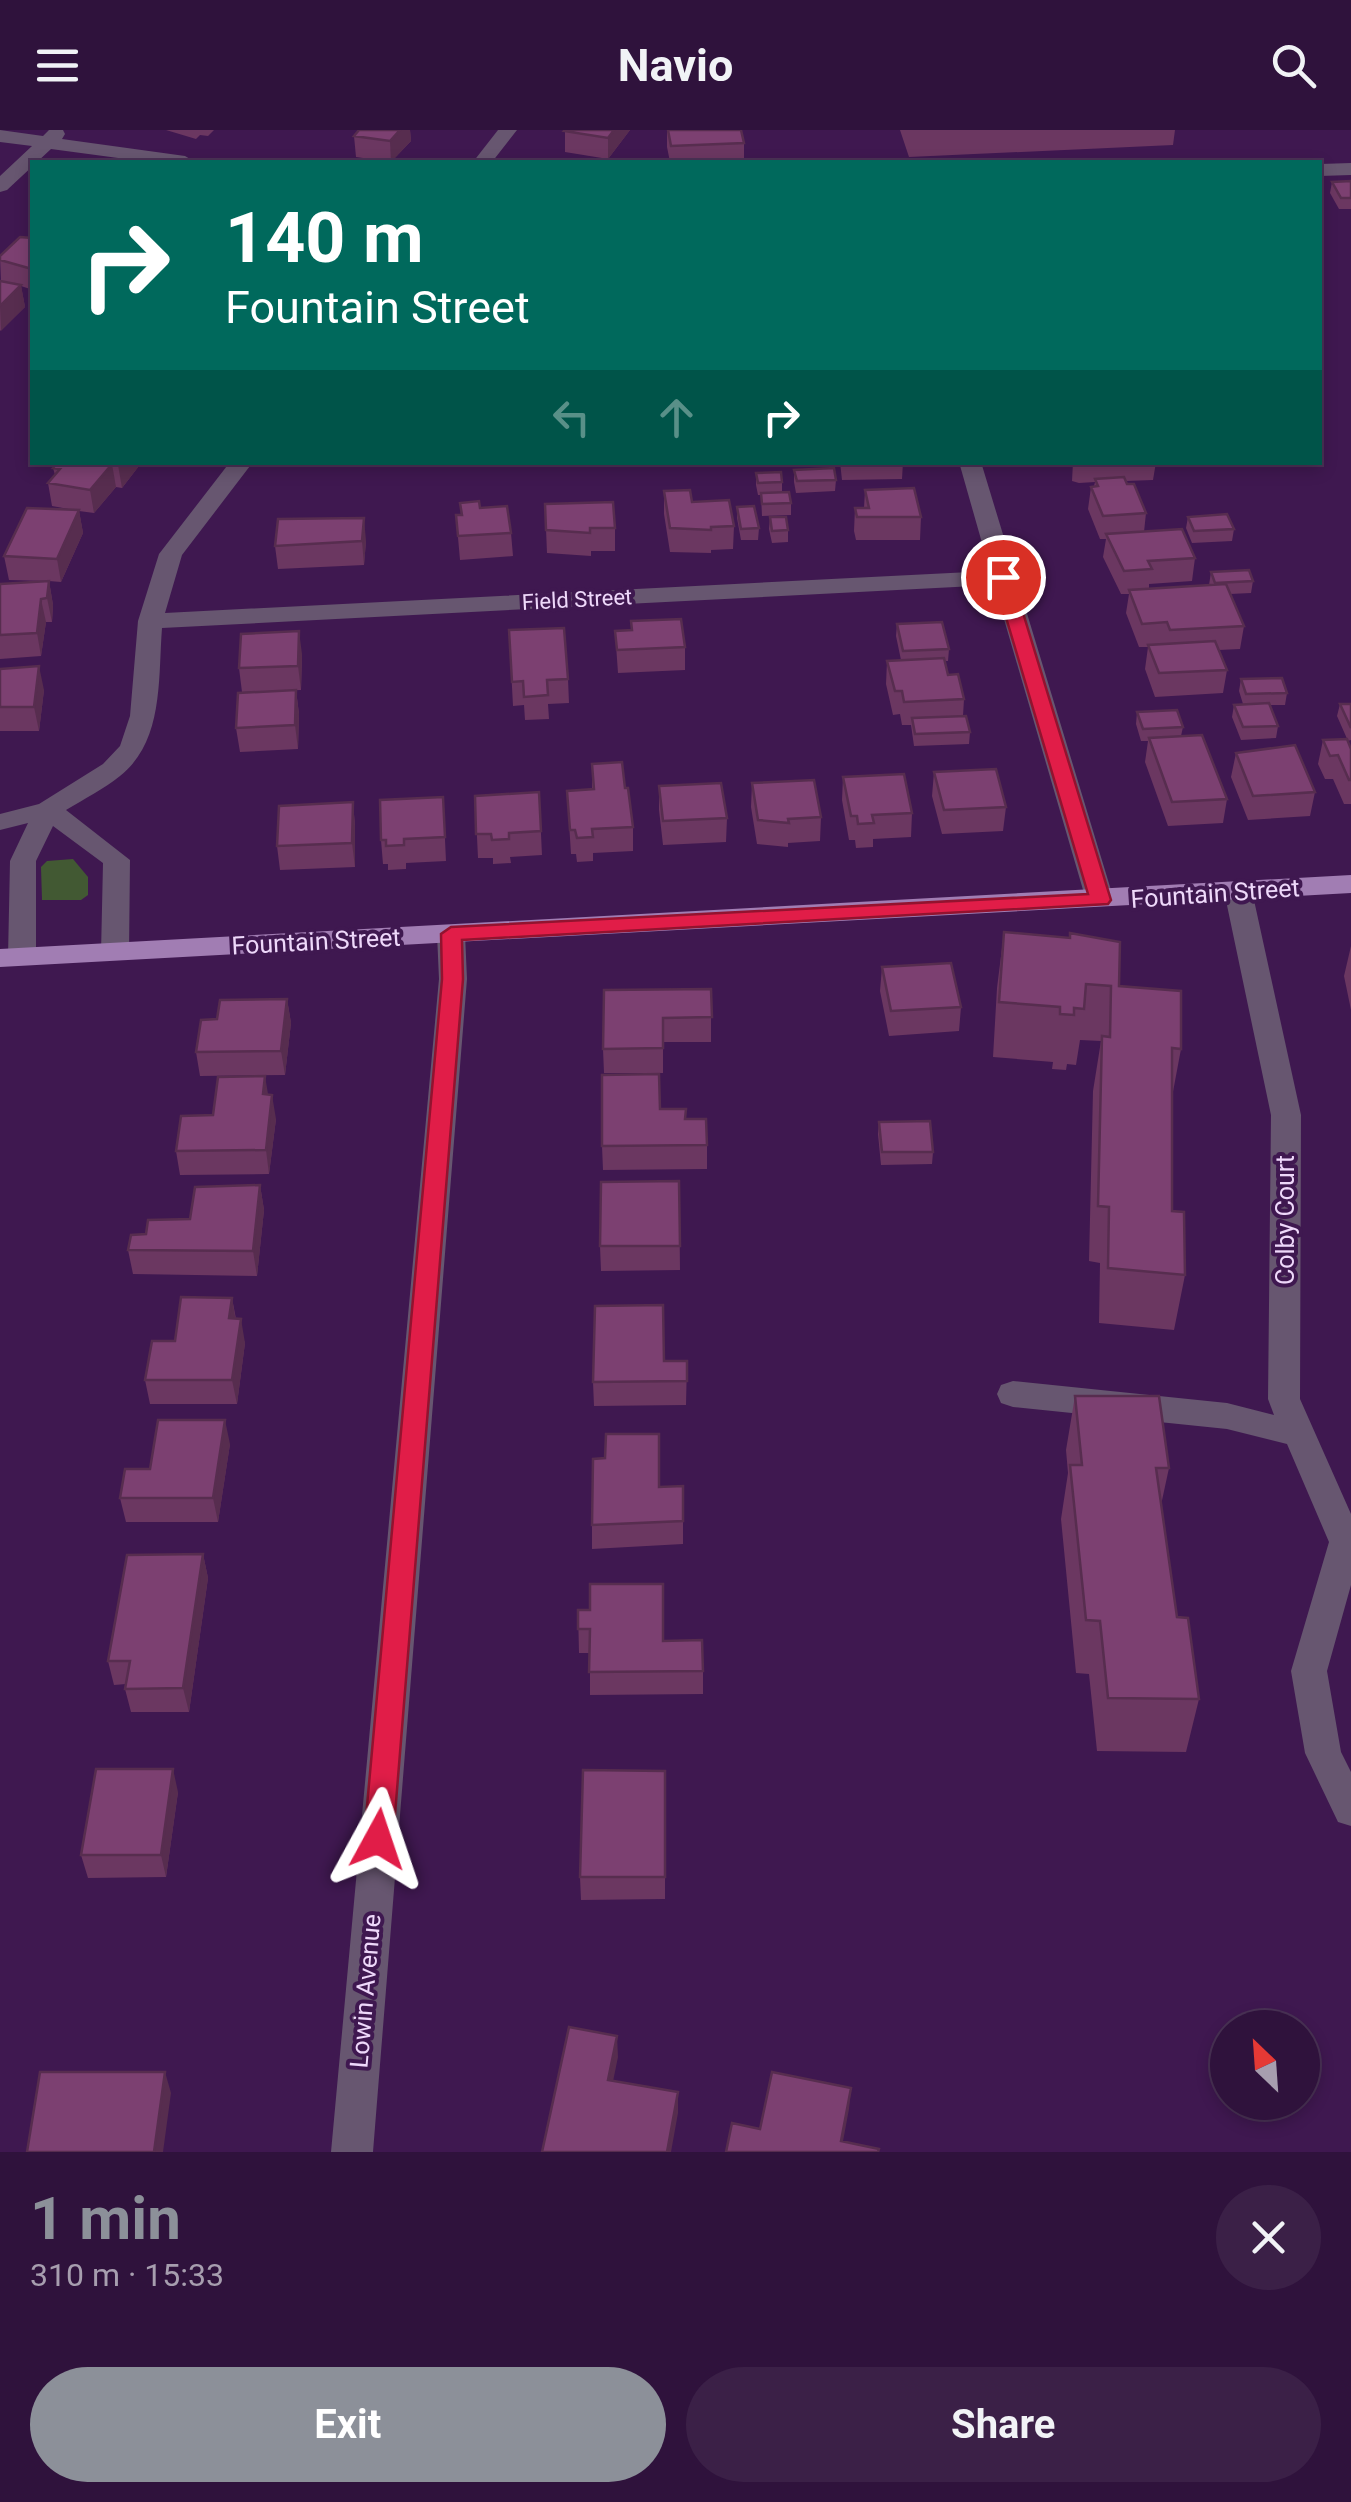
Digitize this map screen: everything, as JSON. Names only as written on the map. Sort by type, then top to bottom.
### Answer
[{"type":"main road","name":"Fountain Street","points":[[11,958],[1351,884]]},
{"type":"street","points":[[484,160],[508,130]]},
{"type":"street","points":[[0,136],[54,136],[175,160]]},
{"type":"street","points":[[0,186],[54,136]]},
{"type":"street","points":[[1322,170],[1351,169]]},
{"type":"street","points":[[0,822],[48,810],[112,770],[132,748],[143,716],[150,621],[172,554],[240,465]]},
{"type":"street","points":[[971,465],[1100,900]]},
{"type":"street","name":"Field Street","points":[[150,621],[1003,577]]},
{"type":"street","points":[[48,810],[117,860],[115,952]]},
{"type":"street","points":[[11,958],[24,861],[48,810]]},
{"type":"street","name":"Colby Court","points":[[1238,890],[1286,1115],[1284,1399],[1346,1542],[1309,1671],[1323,1753],[1351,1810]]},
{"type":"street","name":"Lowin Avenue","points":[[352,2152],[453,979],[451,934]]},
{"type":"street","points":[[1013,1394],[1227,1416],[1300,1434]]},
{"type":"green space","points":[[73,859],[88,877],[88,895],[81,900],[42,900],[41,867],[47,861]]},
{"type":"building","points":[[359,130],[400,130],[390,141],[354,136]]},
{"type":"building","points":[[565,130],[614,130],[608,138]]},
{"type":"building","points":[[668,130],[741,130],[744,143],[671,146]]},
{"type":"building","points":[[1351,181],[1351,198],[1341,198],[1332,182]]},
{"type":"building","points":[[20,237],[30,238],[30,268],[0,260]]},
{"type":"building","points":[[0,281],[21,285],[0,306]]},
{"type":"building","points":[[111,465],[90,490],[48,483],[60,469],[53,468]]},
{"type":"building","points":[[834,468],[836,480],[797,481],[794,470]]},
{"type":"building","points":[[781,472],[782,482],[758,483],[756,473]]},
{"type":"building","points":[[1124,477],[1127,484],[1134,484],[1146,513],[1103,516],[1091,487],[1098,486],[1095,479]]},
{"type":"building","points":[[914,488],[921,517],[857,517],[855,508],[869,508],[865,490]]},
{"type":"building","points":[[690,490],[692,502],[729,500],[734,526],[711,530],[670,528],[664,491]]},
{"type":"building","points":[[789,492],[791,503],[762,504],[761,493]]},
{"type":"building","points":[[479,501],[480,508],[507,506],[511,533],[458,536],[456,515],[462,515],[460,503]]},
{"type":"building","points":[[613,502],[615,528],[590,528],[590,533],[546,530],[545,504]]},
{"type":"building","points":[[754,506],[759,528],[741,529],[737,507]]},
{"type":"building","points":[[27,508],[79,510],[57,559],[4,556]]},
{"type":"building","points":[[1227,514],[1234,529],[1194,531],[1188,517]]},
{"type":"building","points":[[770,517],[786,517],[788,530],[772,531]]},
{"type":"building","points":[[364,518],[362,541],[275,546],[278,519]]},
{"type":"building","points":[[1182,529],[1195,558],[1148,561],[1152,569],[1124,571],[1106,534]]},
{"type":"building","points":[[1249,570],[1253,581],[1215,583],[1211,572]]},
{"type":"building","points":[[49,581],[47,598],[41,599],[37,633],[0,635],[0,584]]},
{"type":"building","points":[[1226,584],[1244,626],[1170,630],[1167,622],[1142,624],[1129,590]]},
{"type":"building","points":[[681,619],[685,647],[617,650],[615,631],[632,630],[631,621]]},
{"type":"building","points":[[942,622],[949,649],[903,651],[897,624]]},
{"type":"building","points":[[564,628],[568,679],[547,680],[548,695],[524,697],[523,681],[512,682],[509,630]]},
{"type":"building","points":[[299,631],[298,666],[239,668],[241,634]]},
{"type":"building","points":[[1215,641],[1227,670],[1159,673],[1148,645]]},
{"type":"building","points":[[944,658],[948,675],[958,674],[964,699],[904,702],[902,691],[895,691],[887,661]]},
{"type":"building","points":[[39,666],[34,707],[0,707],[0,669]]},
{"type":"building","points":[[1282,678],[1287,693],[1246,694],[1241,679]]},
{"type":"building","points":[[296,690],[295,725],[236,728],[238,693]]},
{"type":"building","points":[[1269,703],[1278,726],[1243,727],[1234,705]]},
{"type":"building","points":[[1340,704],[1351,704],[1351,728]]},
{"type":"building","points":[[1177,710],[1183,727],[1143,729],[1137,712]]},
{"type":"building","points":[[966,716],[970,732],[915,734],[912,718]]},
{"type":"building","points":[[1202,735],[1227,799],[1172,802],[1149,738]]},
{"type":"building","points":[[1347,739],[1351,749],[1351,780],[1338,755],[1330,756],[1323,740]]},
{"type":"building","points":[[1295,745],[1315,792],[1253,796],[1236,753]]},
{"type":"building","points":[[622,762],[633,827],[592,829],[593,837],[577,838],[575,830],[570,830],[567,791],[594,789],[592,764]]},
{"type":"building","points":[[996,769],[1006,807],[944,810],[934,772]]},
{"type":"building","points":[[904,774],[912,813],[872,815],[874,823],[858,824],[857,816],[851,816],[843,777]]},
{"type":"building","points":[[814,780],[821,817],[788,819],[789,823],[758,820],[752,783]]},
{"type":"building","points":[[721,783],[727,818],[663,821],[659,786]]},
{"type":"building","points":[[539,792],[541,831],[509,833],[509,839],[492,840],[491,834],[476,834],[475,796]]},
{"type":"building","points":[[443,797],[445,837],[404,839],[404,845],[386,846],[386,840],[381,840],[380,800]]},
{"type":"building","points":[[353,802],[352,843],[277,846],[279,806]]},
{"type":"building","points":[[1004,932],[1070,938],[1070,933],[1120,942],[1119,986],[1181,991],[1181,1049],[1172,1048],[1172,1211],[1184,1212],[1185,1275],[1108,1268],[1109,1207],[1098,1206],[1102,1036],[1110,1037],[1111,986],[1086,984],[1084,1009],[1074,1008],[1074,1015],[1060,1014],[1060,1007],[999,1002]]},
{"type":"building","points":[[951,963],[961,1007],[891,1011],[882,967]]},
{"type":"building","points":[[711,989],[712,1017],[663,1018],[663,1048],[603,1049],[604,990]]},
{"type":"building","points":[[287,999],[281,1051],[196,1052],[201,1020],[217,1019],[220,1000]]},
{"type":"building","points":[[659,1074],[660,1109],[686,1109],[685,1119],[706,1119],[707,1145],[602,1146],[602,1075]]},
{"type":"building","points":[[265,1076],[263,1094],[272,1095],[266,1150],[176,1151],[181,1116],[213,1115],[218,1077]]},
{"type":"building","points":[[930,1121],[933,1152],[882,1152],[879,1122]]},
{"type":"building","points":[[679,1181],[680,1246],[600,1246],[601,1182]]},
{"type":"building","points":[[260,1185],[253,1251],[128,1250],[131,1235],[146,1234],[148,1220],[190,1219],[195,1187]]},
{"type":"building","points":[[181,1297],[232,1298],[229,1318],[241,1319],[232,1380],[145,1380],[152,1341],[175,1341]]},
{"type":"building","points":[[663,1305],[664,1361],[687,1361],[687,1381],[593,1382],[595,1306]]},
{"type":"building","points":[[1075,1396],[1159,1396],[1169,1468],[1156,1468],[1177,1617],[1188,1618],[1199,1699],[1108,1698],[1100,1621],[1086,1620],[1070,1465],[1082,1465]]},
{"type":"building","points":[[158,1420],[225,1420],[213,1498],[120,1498],[125,1469],[150,1469]]},
{"type":"building","points":[[606,1434],[659,1434],[659,1487],[683,1486],[683,1521],[592,1525],[593,1459],[605,1458]]},
{"type":"building","points":[[203,1554],[183,1688],[125,1689],[130,1661],[108,1661],[127,1555]]},
{"type":"building","points":[[590,1584],[663,1584],[663,1641],[702,1640],[703,1671],[589,1672],[590,1629],[578,1629],[578,1610],[590,1610]]},
{"type":"building","points":[[96,1769],[173,1769],[161,1855],[81,1855]]},
{"type":"building","points":[[583,1770],[665,1771],[665,1877],[580,1877]]},
{"type":"building","points":[[569,2027],[617,2036],[608,2080],[678,2092],[667,2152],[542,2152]]},
{"type":"building","points":[[40,2072],[165,2072],[154,2152],[27,2152]]},
{"type":"building","points":[[772,2072],[851,2088],[841,2141],[879,2149],[878,2152],[726,2152],[732,2123],[760,2129]]},
{"type":"route","points":[[378,1839],[453,979],[451,934],[1100,900],[1003,577]]}]
